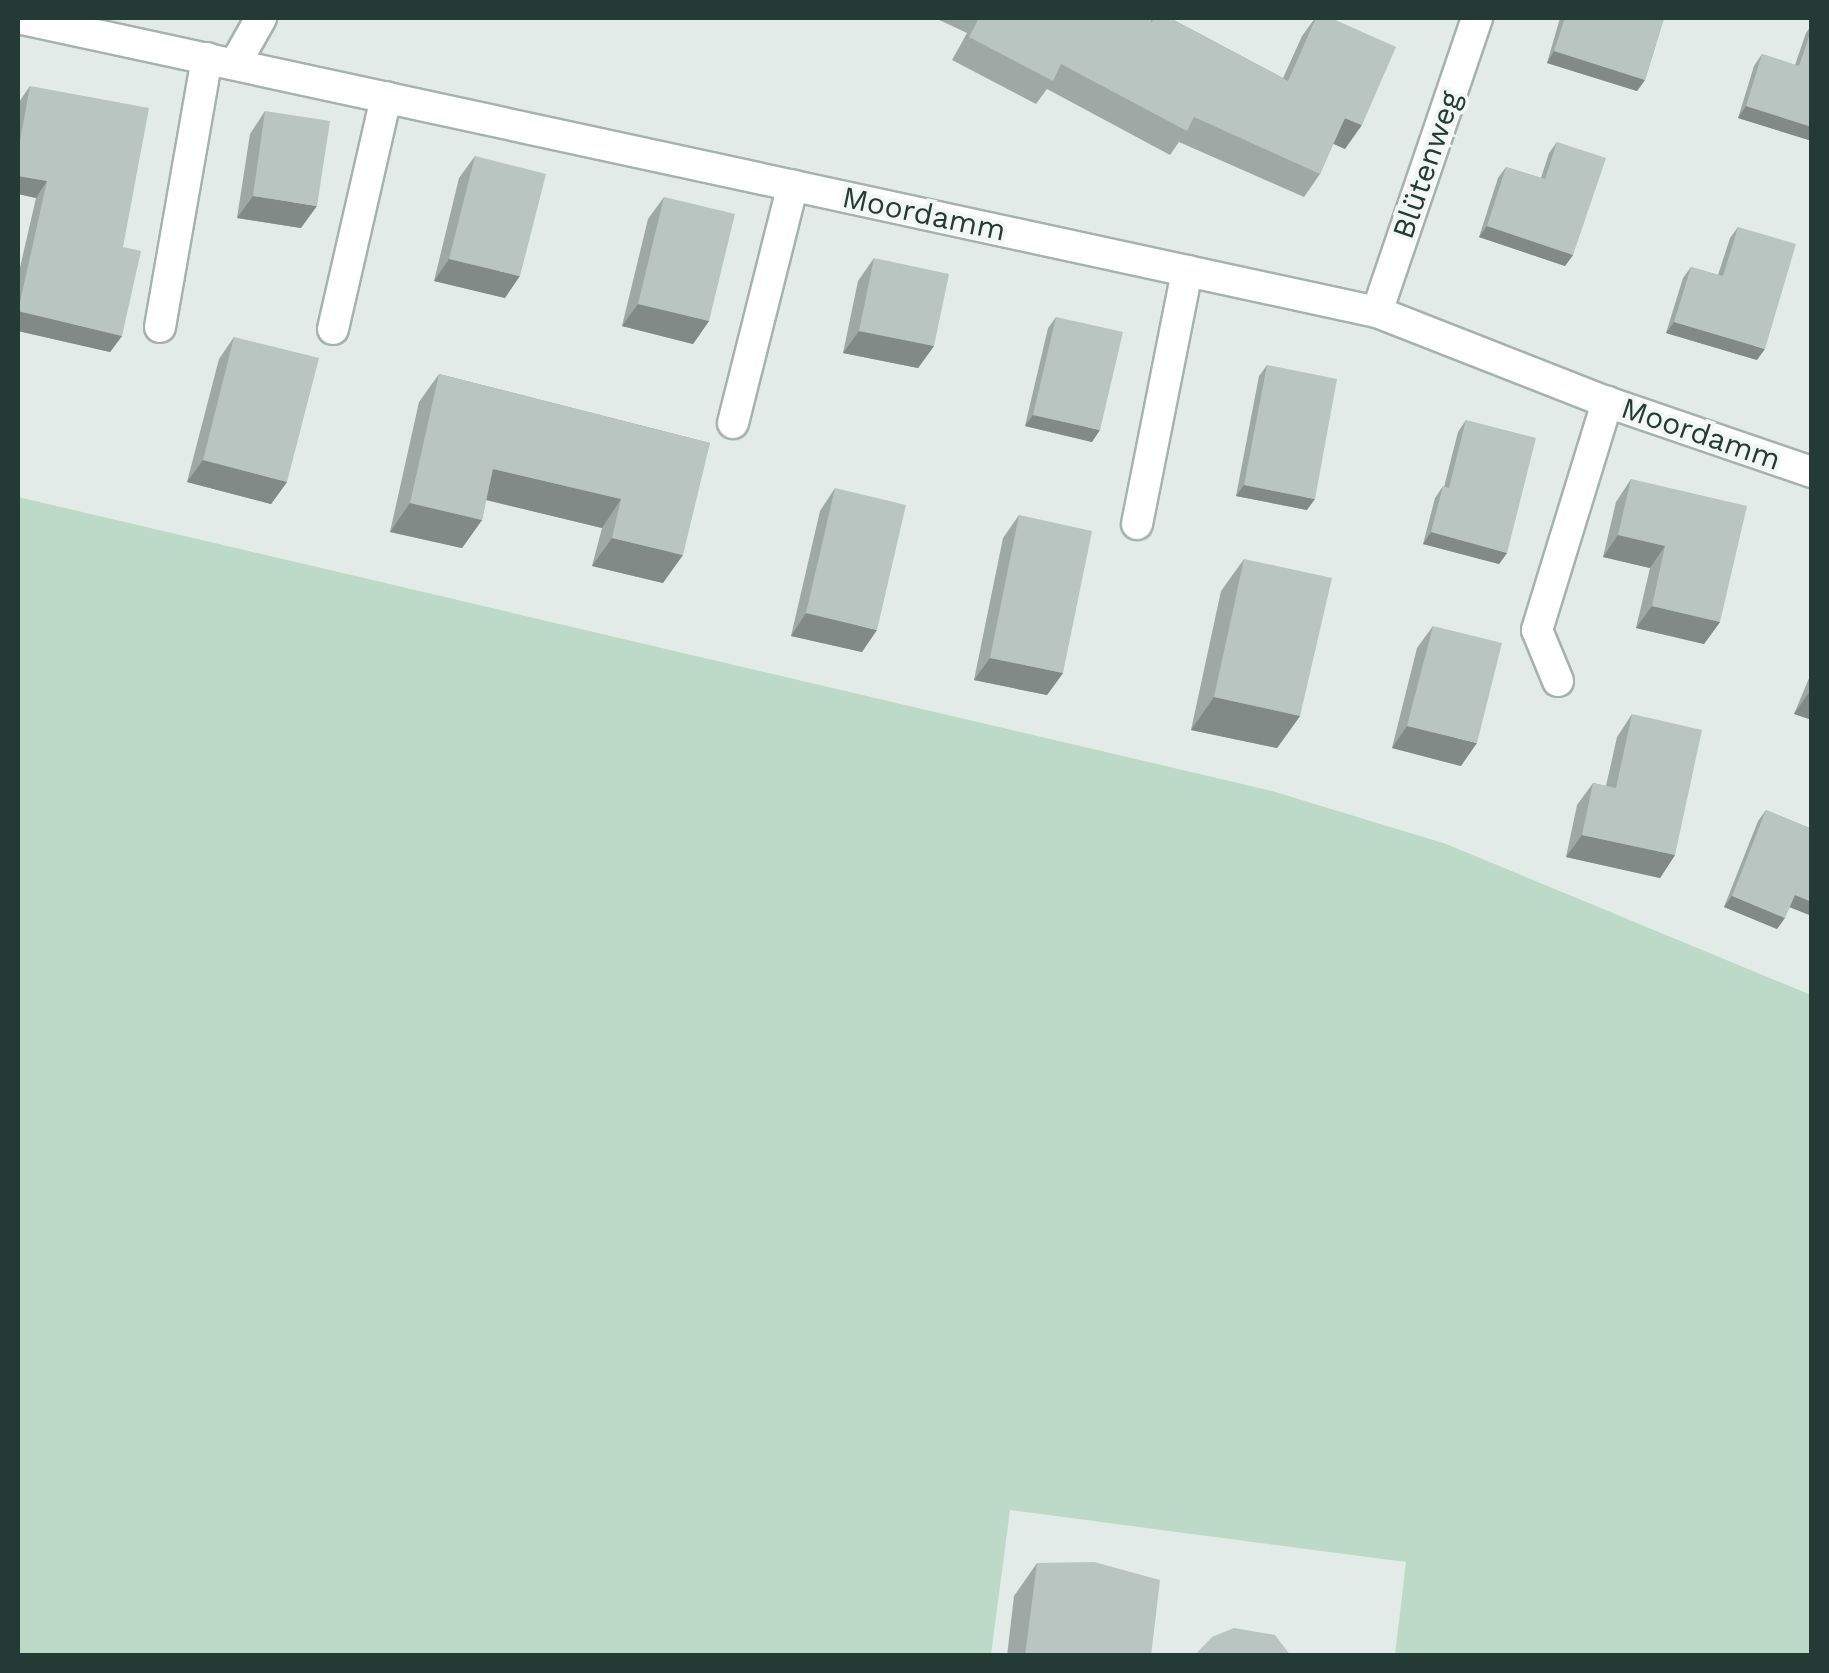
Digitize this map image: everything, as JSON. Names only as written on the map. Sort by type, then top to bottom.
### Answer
[{"type":"street","name":"Moordamm","points":[[18,18],[1377,312],[1606,402],[1812,472]]},
{"type":"street","points":[[160,327],[221,61],[261,18]]},
{"type":"street","name":"Blütenweg","points":[[1377,312],[1477,18]]},
{"type":"street","points":[[333,329],[386,97]]},
{"type":"street","points":[[733,423],[793,185]]},
{"type":"street","points":[[1137,524],[1188,271]]},
{"type":"street","points":[[1558,681],[1537,630],[1606,402]]},
{"type":"green space","points":[[18,497],[1272,791],[1446,844],[1811,995],[1811,1655],[1395,1655],[1406,1562],[1010,1510],[991,1655],[18,1655]]},
{"type":"building","points":[[979,18],[1144,18],[1152,22],[1154,18],[1170,18],[1288,81],[1316,18],[1331,18],[1396,47],[1362,125],[1345,118],[1320,174],[1194,117],[1187,131],[1061,64],[1053,81],[969,37]]},
{"type":"building","points":[[1565,18],[1664,18],[1645,80],[1554,51]]},
{"type":"building","points":[[1812,28],[1812,127],[1746,106],[1762,54],[1799,66]]},
{"type":"building","points":[[30,86],[149,108],[123,247],[141,251],[122,336],[18,311],[47,181],[18,176],[18,152]]},
{"type":"building","points":[[265,111],[330,121],[317,206],[253,196]]},
{"type":"building","points":[[1557,142],[1606,158],[1573,255],[1487,226],[1506,167],[1545,179]]},
{"type":"building","points":[[475,156],[546,174],[520,276],[449,259]]},
{"type":"building","points":[[664,197],[735,214],[709,321],[638,304]]},
{"type":"building","points":[[1738,227],[1796,244],[1765,349],[1674,322],[1691,267],[1723,276]]},
{"type":"building","points":[[874,258],[949,274],[934,346],[859,331]]},
{"type":"building","points":[[1056,317],[1123,332],[1100,430],[1033,415]]},
{"type":"building","points":[[234,337],[319,358],[287,482],[203,460]]},
{"type":"building","points":[[1267,365],[1337,379],[1315,499],[1244,485]]},
{"type":"building","points":[[439,374],[710,443],[683,555],[612,538],[621,499],[493,469],[482,520],[410,503]]},
{"type":"building","points":[[1466,420],[1536,438],[1507,553],[1431,532],[1443,486],[1449,488]]},
{"type":"building","points":[[1631,479],[1747,506],[1720,622],[1652,606],[1665,546],[1618,535]]},
{"type":"building","points":[[835,488],[906,505],[877,630],[806,613]]},
{"type":"building","points":[[1019,515],[1092,531],[1063,673],[990,658]]},
{"type":"building","points":[[1244,559],[1332,578],[1300,716],[1214,697]]},
{"type":"building","points":[[1433,626],[1502,643],[1477,743],[1407,726]]},
{"type":"building","points":[[1632,714],[1702,730],[1675,855],[1582,835],[1593,783],[1616,788]]},
{"type":"building","points":[[1766,810],[1812,829],[1812,902],[1795,895],[1785,918],[1732,896]]},
{"type":"building","points":[[1094,1562],[1160,1580],[1151,1656],[1025,1656],[1037,1563]]},
{"type":"building","points":[[1234,1628],[1275,1635],[1291,1656],[1194,1656],[1212,1637]]}]
